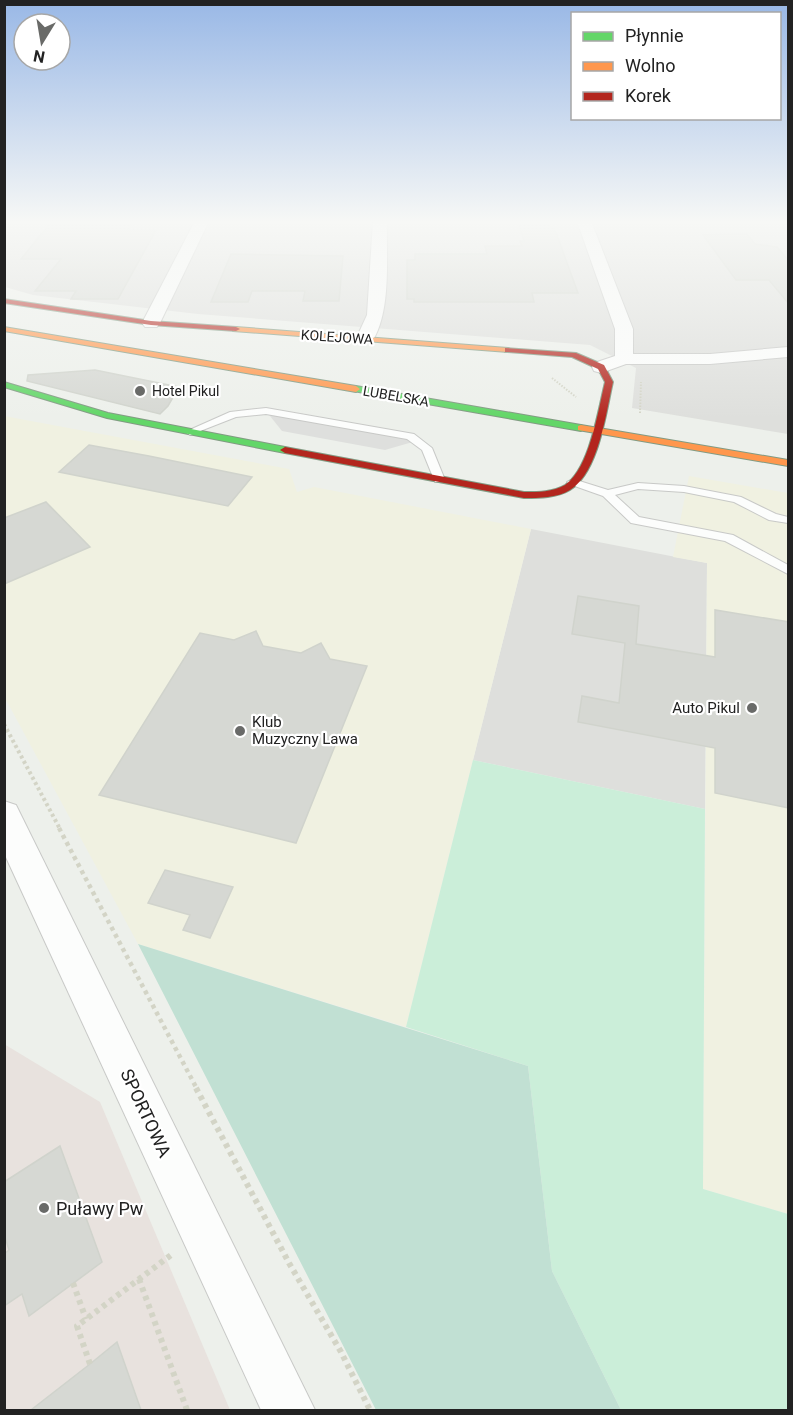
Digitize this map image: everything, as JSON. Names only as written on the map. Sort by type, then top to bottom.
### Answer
[{"type":"street","points":[[152,323],[170,287]]},
{"type":"street","points":[[365,339],[375,315],[376,287]]},
{"type":"street","points":[[608,287],[624,329],[624,359]]},
{"type":"street","name":"KOLEJOWA","points":[[4,301],[152,323],[573,356],[601,367]]},
{"type":"street","name":"LUBELSKA","points":[[4,329],[789,463]]},
{"type":"street","points":[[4,384],[82,410],[439,480],[524,495],[542,495],[560,490],[573,482],[584,464],[609,382],[601,367],[624,359],[700,360],[789,352]]},
{"type":"street","name":"SPORTOWA","points":[[4,815],[288,1410]]},
{"type":"lane","points":[[190,432],[234,414],[266,411],[410,436],[427,448],[439,480]]},
{"type":"lane","points":[[573,482],[607,494],[634,520],[729,538],[789,570]]},
{"type":"lane","points":[[607,494],[638,486],[684,489],[737,499],[773,517],[789,520]]},
{"type":"path","points":[[640,418],[641,375]]},
{"type":"path","points":[[4,724],[288,1263],[341,1352],[370,1410]]},
{"type":"path","points":[[90,1364],[77,1326],[203,1232]]},
{"type":"path","points":[[139,1279],[187,1410]]},
{"type":"path","points":[[74,1283],[86,1319]]},
{"type":"shaded area","points":[[5,287],[788,287],[788,434],[632,408],[636,368],[590,345],[198,314],[33,295]]},
{"type":"shaded area","points":[[266,411],[416,441],[385,450],[282,431]]},
{"type":"shaded area","points":[[4,416],[289,469],[297,492],[314,487],[531,529],[406,1027],[138,944],[5,698]]},
{"type":"shaded area","points":[[689,476],[788,493],[788,1214],[703,1189],[707,563],[673,557]]},
{"type":"shaded area","points":[[531,529],[707,563],[705,809],[473,760]]},
{"type":"shaded area","points":[[138,944],[528,1066],[552,1271],[621,1410],[376,1410]]},
{"type":"shaded area","points":[[4,1044],[100,1102],[230,1410],[5,1410]]},
{"type":"green space","points":[[473,760],[705,809],[703,1189],[788,1214],[788,1410],[621,1410],[552,1271],[528,1066],[406,1027]]},
{"type":"building","points":[[38,287],[125,287],[118,299],[71,299],[76,291],[35,291]]},
{"type":"building","points":[[217,287],[340,287],[339,301],[303,301],[305,291],[252,291],[248,302],[211,302]]},
{"type":"building","points":[[407,287],[576,287],[578,293],[532,293],[534,302],[414,302],[414,299],[407,299]]},
{"type":"building","points":[[775,287],[789,287],[789,304]]},
{"type":"building","points":[[95,370],[179,387],[168,406],[160,414],[27,381],[28,375]]},
{"type":"building","points":[[89,445],[252,477],[228,506],[59,472]]},
{"type":"building","points":[[46,502],[90,547],[4,584],[4,518]]},
{"type":"building","points":[[578,596],[639,606],[636,644],[715,657],[715,610],[789,622],[789,808],[715,793],[715,748],[578,722],[582,696],[619,703],[625,643],[572,634]]},
{"type":"building","name":"Klub Muzyczny Lawa","points":[[256,631],[263,646],[301,653],[321,643],[330,659],[367,666],[296,843],[99,795],[200,633],[234,640]]},
{"type":"building","points":[[165,870],[233,887],[210,938],[183,930],[190,915],[148,903]]},
{"type":"building","name":"Puławy Pw","points":[[60,1146],[102,1262],[29,1316],[22,1294],[4,1306],[4,1254],[9,1250],[4,1234],[4,1182]]},
{"type":"building","points":[[117,1342],[141,1410],[31,1410],[90,1364]]},
{"type":"traffic: fast","points":[[4,384],[107,415],[285,450]]},
{"type":"traffic: fast","points":[[356,389],[581,428]]},
{"type":"traffic: slow","points":[[4,329],[356,389]]},
{"type":"traffic: slow","points":[[236,329],[508,350]]},
{"type":"traffic: slow","points":[[581,428],[788,463]]},
{"type":"traffic: jam","points":[[4,301],[151,323],[236,329]]},
{"type":"traffic: jam","points":[[285,450],[524,495],[550,494],[563,490],[573,483],[586,463],[596,436],[609,382],[601,367],[573,355],[508,350]]},
{"type":"place","name":"Hotel Pikul","points":[[140,391]]},
{"type":"place","name":"Auto Pikul","points":[[752,708]]},
{"type":"place","name":"Klub Muzyczny Lawa","points":[[240,731]]},
{"type":"place","name":"Puławy Pw","points":[[44,1208]]}]
